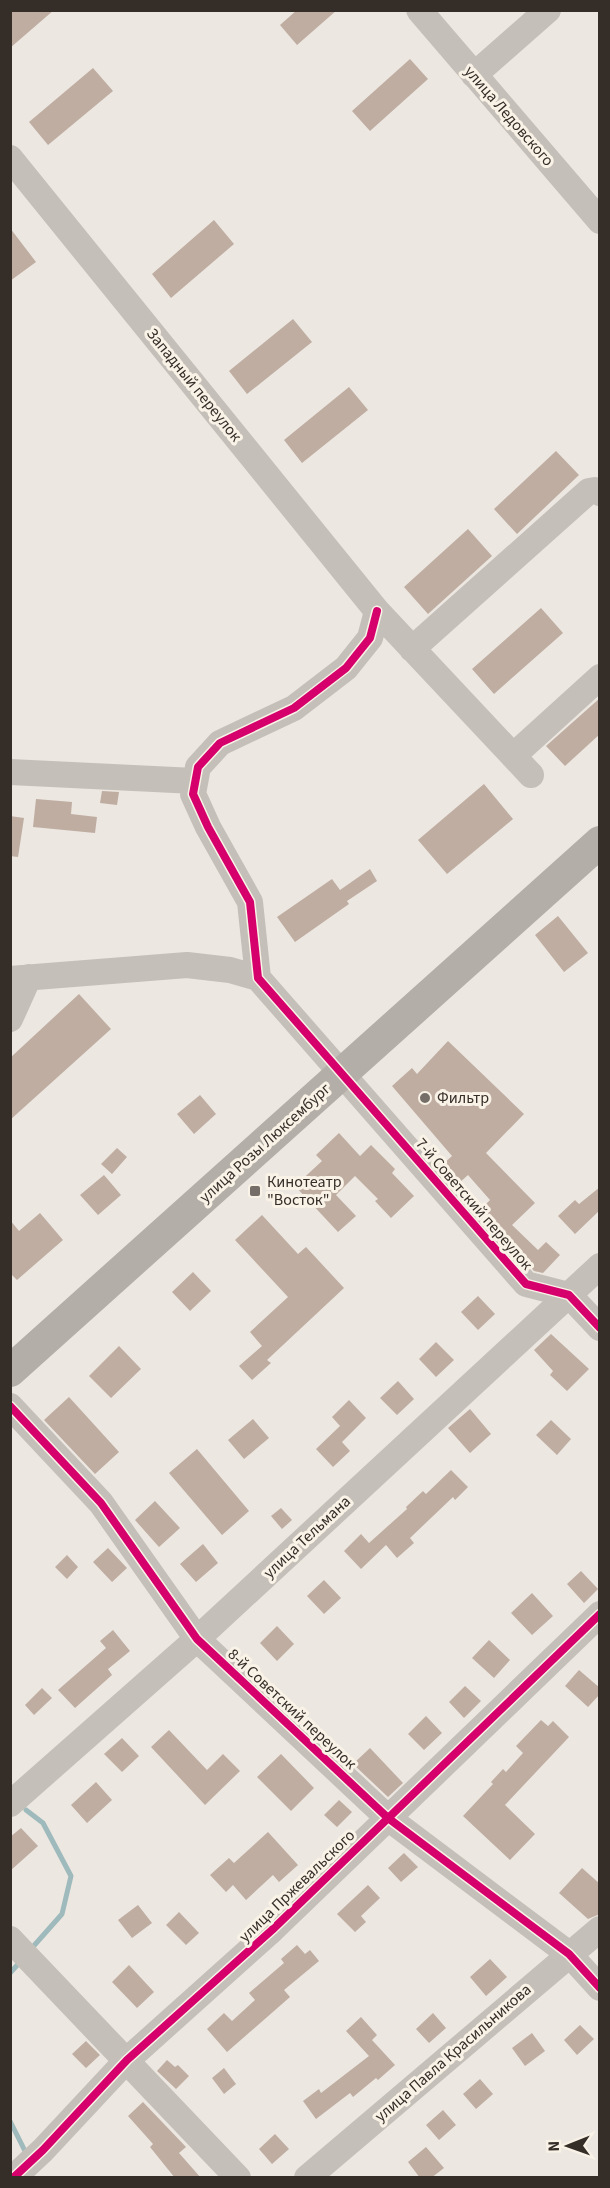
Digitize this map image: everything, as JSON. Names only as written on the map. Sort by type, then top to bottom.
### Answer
[{"type":"main road","name":"улица Розы Люксембург","points":[[10,1371],[600,842]]},
{"type":"street","name":"улица Ледовского","points":[[419,10],[600,221]]},
{"type":"street","points":[[474,75],[548,10]]},
{"type":"street","name":"Западный переулок","points":[[10,158],[377,611],[531,775]]},
{"type":"street","points":[[412,649],[589,491],[596,490],[600,493]]},
{"type":"street","points":[[10,1019],[20,978],[187,965],[231,970],[258,978],[250,902],[208,827],[193,794],[198,767],[220,743],[294,708],[346,668],[370,638],[377,611]]},
{"type":"street","points":[[513,756],[600,677]]},
{"type":"street","points":[[10,772],[195,781]]},
{"type":"street","name":"7-й Советский переулок","points":[[258,978],[526,1284],[569,1295]]},
{"type":"street","name":"улица Тельмана","points":[[10,1804],[197,1639],[600,1266]]},
{"type":"street","points":[[569,1295],[600,1328]]},
{"type":"street","name":"8-й Советский переулок","points":[[10,1406],[101,1503],[197,1639],[388,1818],[569,1954],[600,1988]]},
{"type":"street","name":"улица Пржевальского","points":[[13,2178],[43,2150],[127,2060],[272,1930],[600,1614]]},
{"type":"street","name":"улица Павла Красильникова","points":[[307,2178],[600,1929]]},
{"type":"street","points":[[21,1950],[238,2178]]},
{"type":"building","points":[[10,10],[54,10],[10,48]]},
{"type":"building","points":[[297,10],[337,10],[297,45],[280,25]]},
{"type":"building","points":[[410,59],[428,79],[370,131],[352,111]]},
{"type":"building","points":[[93,68],[113,91],[48,145],[29,122]]},
{"type":"building","points":[[214,220],[234,244],[171,298],[152,274]]},
{"type":"building","points":[[10,228],[36,262],[10,281]]},
{"type":"building","points":[[293,319],[312,342],[247,394],[229,371]]},
{"type":"building","points":[[349,387],[368,410],[302,463],[284,440]]},
{"type":"building","points":[[556,451],[579,475],[517,534],[494,509]]},
{"type":"building","points":[[468,529],[492,556],[428,614],[404,587]]},
{"type":"building","points":[[541,608],[563,633],[494,694],[472,669]]},
{"type":"building","points":[[600,698],[600,734],[565,766],[546,746]]},
{"type":"building","points":[[484,784],[513,819],[447,874],[418,840]]},
{"type":"building","points":[[102,791],[119,792],[117,805],[100,803]]},
{"type":"building","points":[[36,799],[72,802],[71,814],[97,817],[95,833],[33,827]]},
{"type":"building","points":[[10,816],[24,818],[18,857],[10,856]]},
{"type":"building","points":[[370,869],[377,881],[347,901],[349,904],[295,942],[277,917],[332,879],[340,890]]},
{"type":"building","points":[[558,916],[588,953],[564,972],[535,935]]},
{"type":"building","points":[[79,994],[111,1029],[10,1120],[10,1058]]},
{"type":"building","points":[[448,1041],[524,1114],[486,1153],[535,1203],[512,1225],[538,1250],[546,1242],[560,1255],[543,1273],[534,1271],[481,1209],[490,1200],[468,1175],[458,1184],[442,1165],[452,1156],[392,1086],[412,1068],[417,1074]]},
{"type":"building","points":[[200,1095],[216,1114],[194,1134],[177,1114]]},
{"type":"building","points":[[339,1133],[360,1156],[371,1145],[395,1169],[392,1173],[414,1196],[391,1218],[375,1201],[378,1199],[355,1176],[336,1195],[356,1216],[338,1232],[295,1186],[322,1161],[316,1155]]},
{"type":"building","points":[[117,1148],[127,1157],[112,1174],[101,1164]]},
{"type":"building","points":[[104,1175],[121,1195],[98,1215],[80,1195]]},
{"type":"building","points":[[600,1187],[600,1210],[575,1234],[558,1216],[575,1200],[579,1204]]},
{"type":"building","points":[[40,1213],[63,1240],[17,1280],[10,1273],[10,1220],[19,1231]]},
{"type":"building","points":[[262,1215],[298,1254],[306,1247],[344,1288],[267,1360],[271,1363],[252,1380],[239,1366],[262,1346],[250,1332],[288,1297],[235,1240]]},
{"type":"building","points":[[193,1272],[211,1291],[190,1311],[172,1292]]},
{"type":"building","points":[[478,1296],[495,1314],[478,1330],[461,1312]]},
{"type":"building","points":[[551,1334],[589,1369],[567,1391],[550,1375],[553,1371],[534,1350]]},
{"type":"building","points":[[436,1342],[454,1360],[436,1377],[419,1359]]},
{"type":"building","points":[[119,1346],[141,1369],[111,1398],[89,1376]]},
{"type":"building","points":[[398,1381],[414,1399],[397,1415],[380,1398]]},
{"type":"building","points":[[69,1397],[119,1452],[95,1474],[44,1420]]},
{"type":"building","points":[[349,1400],[366,1418],[342,1442],[350,1451],[333,1467],[316,1449],[340,1426],[332,1417]]},
{"type":"building","points":[[470,1409],[491,1434],[470,1453],[448,1428]]},
{"type":"building","points":[[253,1419],[269,1438],[244,1459],[228,1440]]},
{"type":"building","points":[[551,1420],[571,1439],[557,1455],[536,1435]]},
{"type":"building","points":[[197,1449],[249,1511],[222,1535],[169,1473]]},
{"type":"building","points":[[451,1470],[468,1487],[455,1500],[453,1497],[410,1538],[414,1543],[397,1558],[386,1545],[361,1569],[344,1551],[361,1534],[369,1543],[407,1509],[406,1507],[423,1491],[426,1494]]},
{"type":"building","points":[[155,1501],[180,1528],[159,1547],[135,1520]]},
{"type":"building","points":[[281,1508],[292,1520],[282,1529],[271,1516]]},
{"type":"building","points":[[203,1544],[218,1563],[196,1582],[180,1564]]},
{"type":"building","points":[[108,1548],[127,1568],[112,1582],[93,1562]]},
{"type":"building","points":[[67,1555],[78,1567],[67,1579],[55,1567]]},
{"type":"building","points":[[581,1571],[598,1589],[584,1603],[567,1584]]},
{"type":"building","points":[[324,1580],[341,1598],[324,1614],[307,1596]]},
{"type":"building","points":[[532,1593],[553,1616],[532,1635],[511,1613]]},
{"type":"building","points":[[277,1626],[294,1644],[277,1661],[260,1643]]},
{"type":"building","points":[[113,1630],[130,1651],[108,1669],[112,1675],[75,1708],[58,1690],[106,1648],[100,1641]]},
{"type":"building","points":[[489,1640],[510,1660],[494,1678],[472,1658]]},
{"type":"building","points":[[579,1670],[600,1688],[600,1694],[588,1707],[565,1686]]},
{"type":"building","points":[[465,1686],[481,1701],[464,1718],[449,1702]]},
{"type":"building","points":[[42,1688],[52,1698],[34,1715],[25,1705]]},
{"type":"building","points":[[426,1716],[442,1733],[424,1750],[408,1734]]},
{"type":"building","points":[[541,1720],[548,1726],[553,1721],[569,1737],[505,1805],[535,1834],[510,1860],[463,1816],[493,1784],[491,1782],[503,1769],[506,1772],[523,1753],[516,1746]]},
{"type":"building","points":[[169,1730],[207,1770],[223,1754],[240,1771],[205,1805],[151,1747]]},
{"type":"building","points":[[122,1738],[139,1756],[122,1772],[104,1754]]},
{"type":"building","points":[[370,1748],[403,1783],[388,1797],[353,1764]]},
{"type":"building","points":[[281,1754],[314,1788],[291,1811],[257,1777]]},
{"type":"building","points":[[96,1782],[112,1800],[87,1823],[71,1805]]},
{"type":"building","points":[[339,1800],[352,1812],[337,1827],[324,1815]]},
{"type":"building","points":[[21,1828],[38,1846],[10,1871],[10,1837]]},
{"type":"building","points":[[268,1832],[298,1865],[279,1882],[273,1875],[246,1900],[233,1885],[226,1892],[210,1875],[229,1858],[234,1863]]},
{"type":"building","points":[[404,1853],[418,1867],[401,1882],[388,1868]]},
{"type":"building","points":[[582,1868],[600,1884],[600,1914],[588,1919],[559,1893]]},
{"type":"building","points":[[368,1885],[380,1898],[361,1916],[366,1922],[355,1932],[337,1914]]},
{"type":"building","points":[[138,1905],[152,1923],[132,1938],[118,1920]]},
{"type":"building","points":[[179,1912],[199,1933],[186,1945],[166,1925]]},
{"type":"building","points":[[297,1945],[305,1954],[310,1950],[319,1961],[284,1990],[290,1997],[227,2052],[207,2029],[224,2013],[232,2021],[255,2000],[249,1993],[284,1963],[281,1959]]},
{"type":"building","points":[[490,1959],[507,1977],[486,1996],[470,1977]]},
{"type":"building","points":[[129,1965],[154,1992],[137,2008],[112,1982]]},
{"type":"building","points":[[433,2013],[446,2028],[429,2043],[416,2029]]},
{"type":"building","points":[[361,2017],[377,2035],[372,2040],[395,2065],[378,2080],[376,2078],[353,2097],[350,2093],[316,2119],[303,2101],[319,2089],[321,2093],[369,2056],[346,2031]]},
{"type":"building","points":[[580,2025],[594,2039],[577,2055],[564,2040]]},
{"type":"building","points":[[532,2033],[545,2051],[525,2066],[512,2048]]},
{"type":"building","points":[[86,2041],[100,2055],[86,2068],[72,2054]]},
{"type":"building","points":[[167,2060],[175,2067],[178,2065],[189,2076],[176,2089],[157,2071]]},
{"type":"building","points":[[224,2068],[236,2084],[224,2094],[212,2078]]},
{"type":"building","points":[[480,2079],[493,2094],[476,2109],[463,2094]]},
{"type":"building","points":[[143,2102],[186,2147],[179,2153],[201,2178],[175,2178],[150,2147],[153,2144],[128,2116]]},
{"type":"building","points":[[443,2110],[456,2125],[439,2140],[426,2125]]},
{"type":"building","points":[[275,2134],[289,2149],[272,2164],[259,2149]]},
{"type":"building","points":[[426,2147],[444,2168],[431,2178],[420,2178],[408,2162]]},
{"type":"waterway","points":[[26,1810],[43,1823],[71,1876],[62,1914],[31,1949]]},
{"type":"waterway","points":[[10,1973],[21,1961]]},
{"type":"waterway","points":[[10,2121],[27,2155]]},
{"type":"cycle path","points":[[377,611],[370,638],[346,668],[294,708],[220,743],[198,767],[193,794],[208,827],[250,902],[258,978],[526,1284],[569,1295],[600,1328]]},
{"type":"cycle path","points":[[10,1406],[101,1503],[197,1639],[388,1818],[569,1954],[600,1988]]},
{"type":"cycle path","points":[[13,2178],[43,2150],[127,2060],[272,1930],[600,1614]]},
{"type":"place","name":"Фильтр","points":[[425,1098]]},
{"type":"place","name":"Кинотеатр \"Восток\"","points":[[255,1191]]}]
